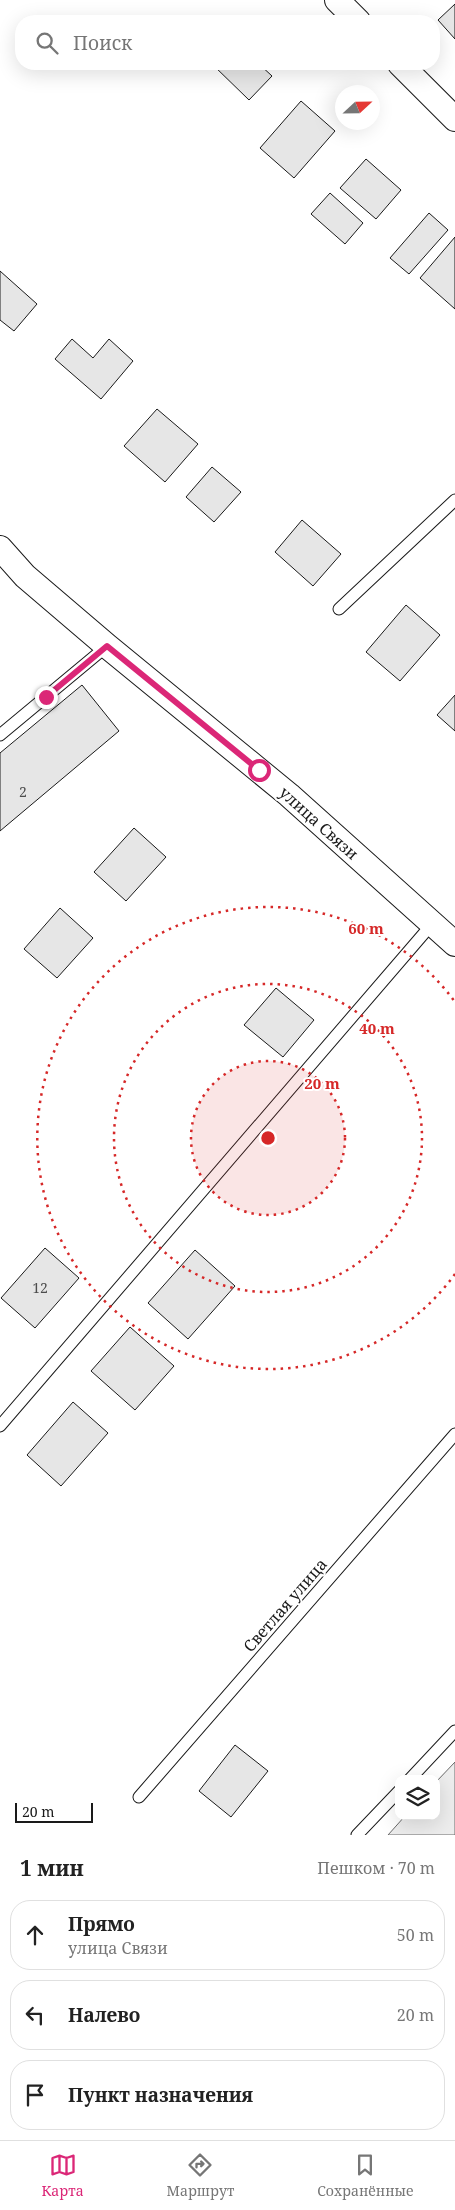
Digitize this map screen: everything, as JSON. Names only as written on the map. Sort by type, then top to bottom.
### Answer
[{"type":"street","points":[[337,0],[352,15]]},
{"type":"street","points":[[406,70],[455,119]]},
{"type":"street","name":"улица Связи","points":[[0,548],[25,576],[107,646],[290,795],[455,944]]},
{"type":"lane","points":[[339,609],[455,500]]},
{"type":"lane","points":[[0,736],[107,646]]},
{"type":"lane","points":[[0,1426],[432,924]]},
{"type":"lane","name":"Светлая улица","points":[[140,1797],[455,1434]]},
{"type":"lane","points":[[414,1775],[455,1731]]},
{"type":"lane","points":[[357,1835],[395,1795]]},
{"type":"shaded area","points":[[455,1762],[455,1835],[388,1835],[401,1820],[440,1820],[440,1778]]},
{"type":"building","points":[[455,4],[455,39],[440,22],[440,18]]},
{"type":"building","points":[[218,70],[266,70],[272,76],[249,100]]},
{"type":"building","points":[[301,101],[335,131],[294,178],[260,148]]},
{"type":"building","points":[[366,159],[401,190],[376,219],[340,188]]},
{"type":"building","points":[[330,193],[363,223],[345,244],[311,214]]},
{"type":"building","points":[[429,213],[448,230],[409,274],[390,258]]},
{"type":"building","points":[[455,237],[455,309],[420,278]]},
{"type":"building","points":[[0,271],[37,304],[14,331],[0,320]]},
{"type":"building","points":[[72,339],[93,358],[109,339],[133,361],[101,399],[55,359]]},
{"type":"building","points":[[157,409],[198,444],[165,482],[124,446]]},
{"type":"building","points":[[212,467],[241,492],[214,522],[186,497]]},
{"type":"building","points":[[302,520],[341,554],[313,586],[275,552]]},
{"type":"building","points":[[406,605],[440,635],[400,681],[366,652]]},
{"type":"building","points":[[82,685],[119,731],[0,831],[0,753]]},
{"type":"building","points":[[455,695],[455,731],[437,715]]},
{"type":"building","points":[[134,828],[166,857],[126,901],[94,872]]},
{"type":"building","points":[[60,908],[93,938],[57,978],[24,949]]},
{"type":"building","points":[[276,988],[314,1020],[283,1057],[244,1025]]},
{"type":"building","points":[[45,1248],[79,1278],[35,1328],[1,1298]]},
{"type":"building","points":[[195,1250],[235,1286],[188,1339],[148,1303]]},
{"type":"building","points":[[130,1327],[174,1366],[135,1410],[91,1371]]},
{"type":"building","points":[[73,1402],[108,1433],[61,1486],[27,1455]]},
{"type":"building","points":[[235,1745],[268,1771],[231,1817],[199,1791]]},
{"type":"route","points":[[46,697],[107,646],[259,770]]}]
